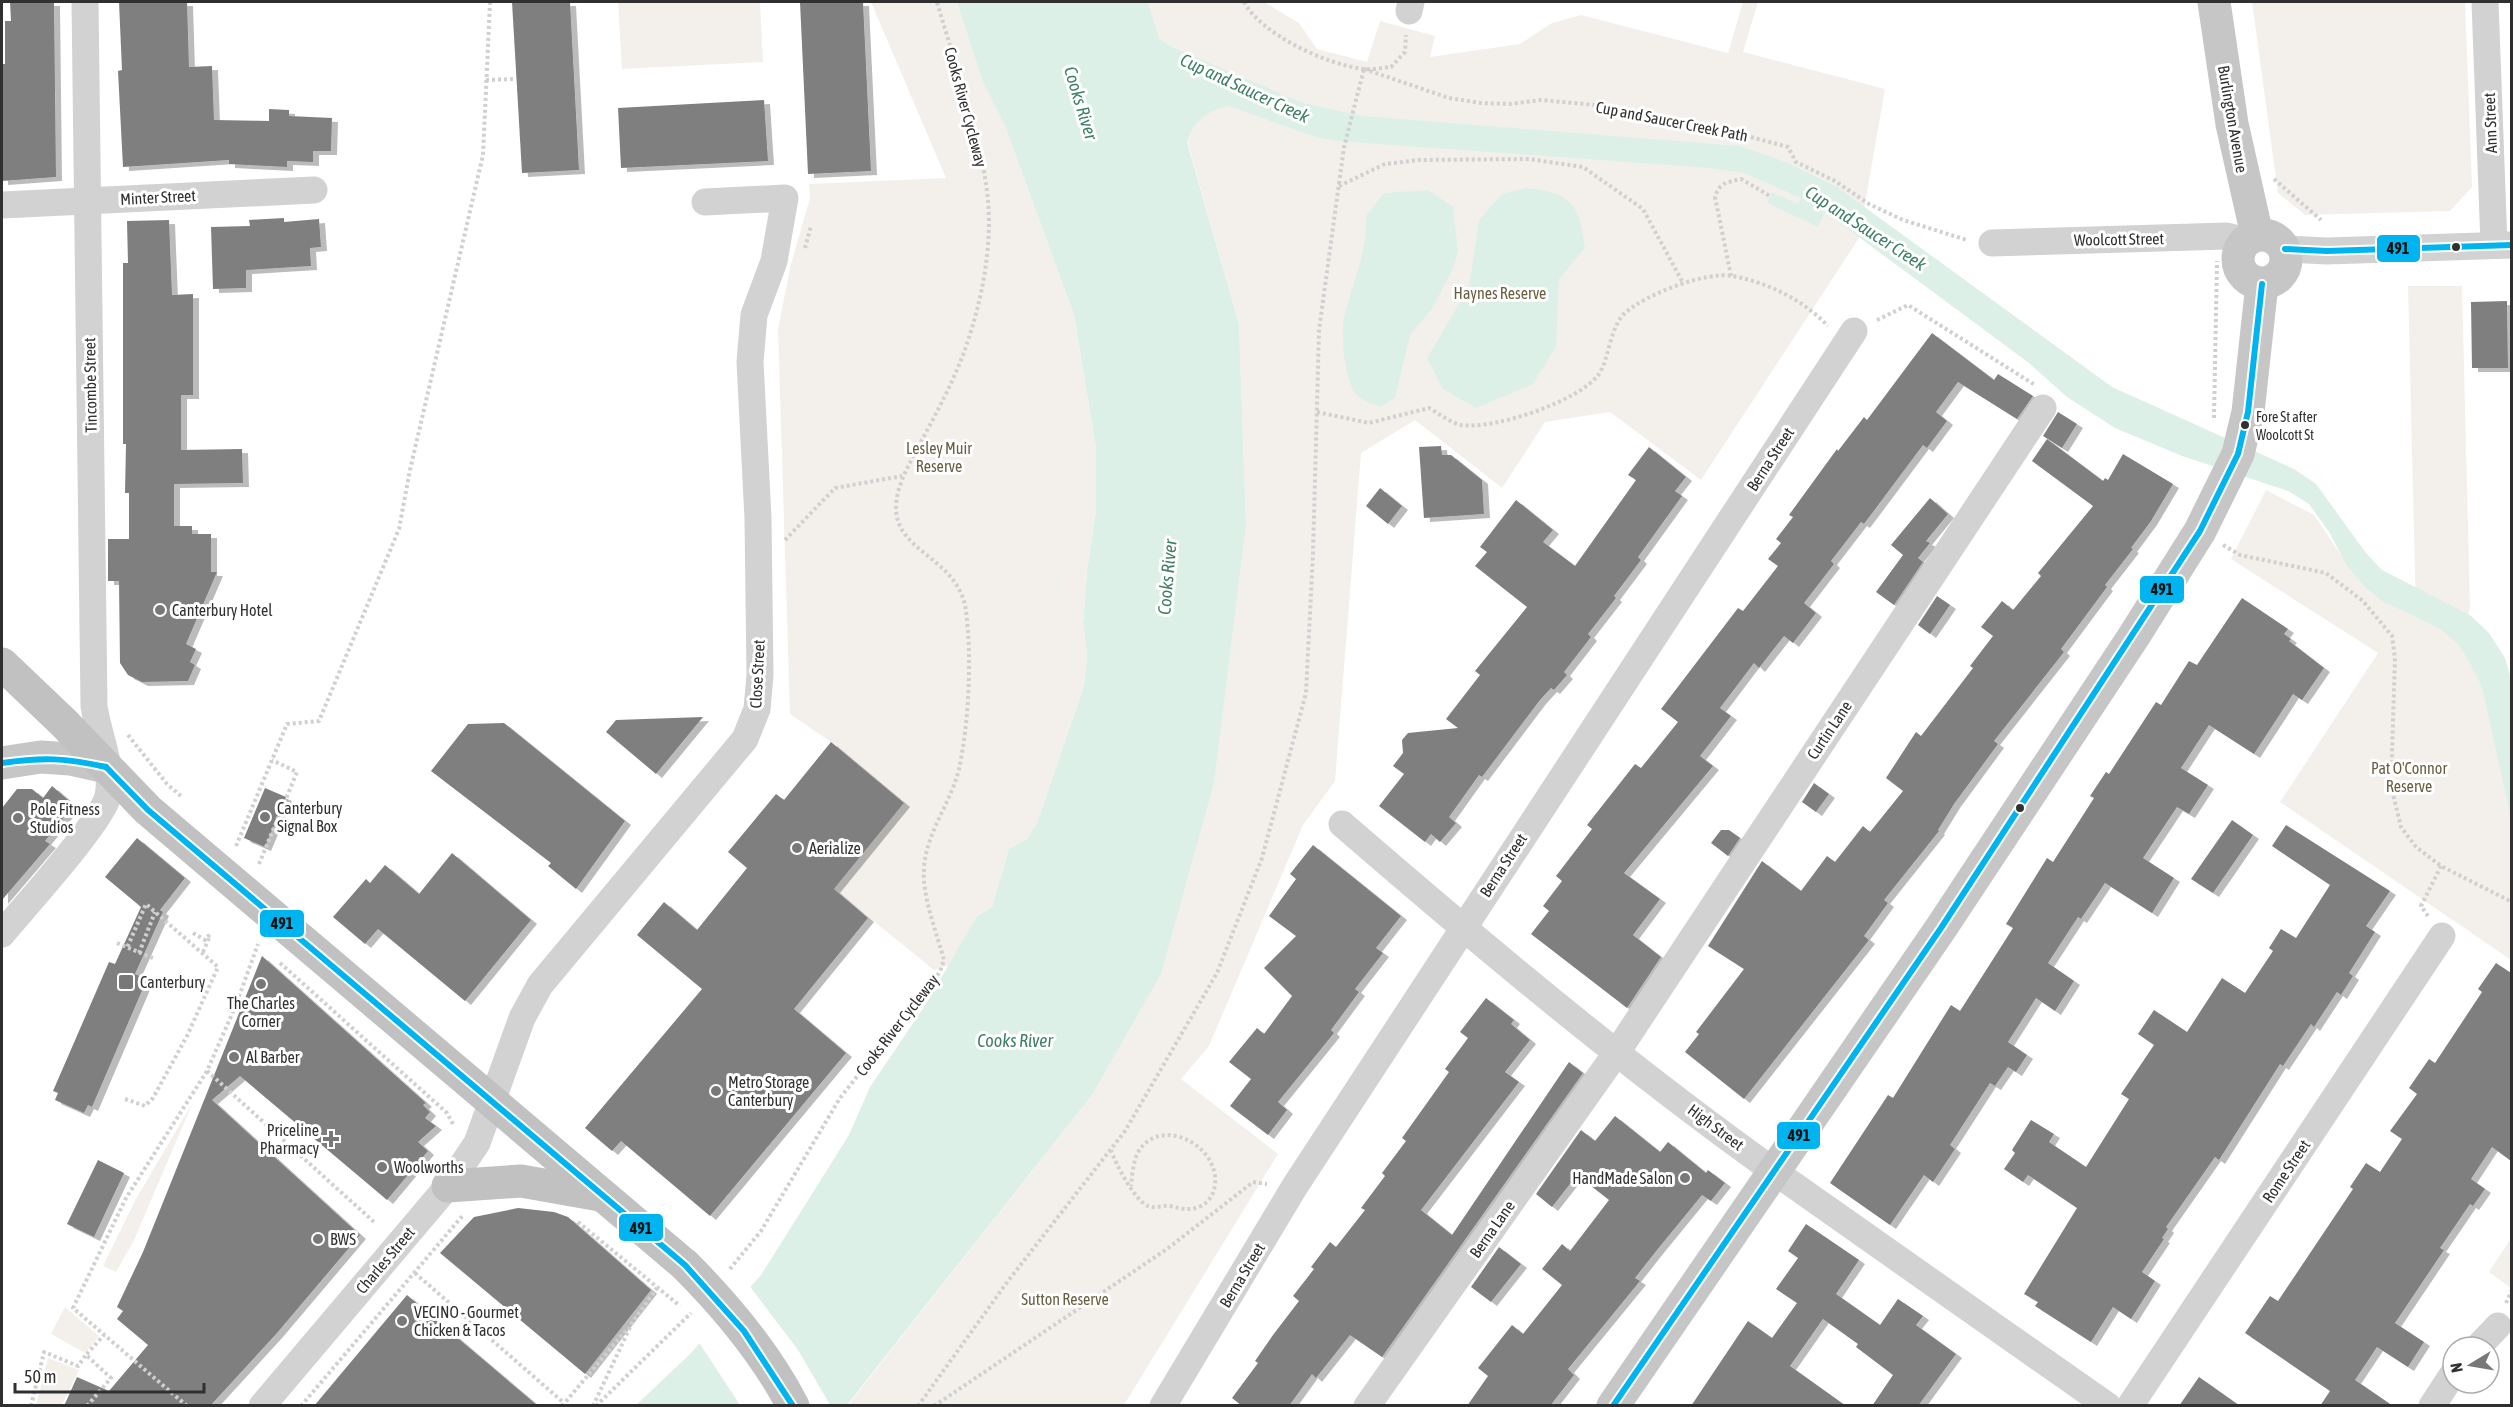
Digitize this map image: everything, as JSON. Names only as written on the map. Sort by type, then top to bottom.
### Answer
[{"type":"highway","points":[[2,664],[148,810],[251,877],[492,1104],[685,1265],[710,1290],[752,1343],[793,1406]]},
{"type":"highway","points":[[458,1198],[521,1180],[602,1195]]},
{"type":"main road","name":"Burlington Avenue","points":[[2214,2],[2251,245]]},
{"type":"main road","points":[[1613,1406],[2110,674],[2214,506],[2238,454],[2248,412],[2262,284],[2248,279],[2240,268],[2239,254],[2251,245]]},
{"type":"main road","points":[[2,763],[41,757],[70,759],[106,767]]},
{"type":"street","name":"Tincombe Street","points":[[2,934],[99,815],[108,797],[106,767],[94,706],[85,2]]},
{"type":"street","name":"Ann Street","points":[[2485,2],[2503,245]]},
{"type":"street","name":"Minter Street","points":[[2,205],[314,190]]},
{"type":"street","name":"Close Street","points":[[492,1104],[522,1018],[540,985],[745,739],[757,709],[760,675],[758,518],[750,362],[754,315],[774,261],[785,198],[705,202]]},
{"type":"street","name":"Woolcott Street","points":[[1992,243],[2227,236],[2251,245],[2327,251],[2503,245]]},
{"type":"street","name":"Berna Street","points":[[1163,1406],[1295,1186],[1850,337]]},
{"type":"street","name":"Curtin Lane","points":[[1617,1052],[2043,408]]},
{"type":"street","name":"High Street","points":[[1342,824],[1462,928],[1617,1052],[1774,1172],[2108,1406]]},
{"type":"street","name":"Rome Street","points":[[2130,1406],[2442,936]]},
{"type":"street","name":"Berna Lane","points":[[1367,1406],[1617,1052]]},
{"type":"street","name":"Charles Street","points":[[262,1406],[458,1198],[492,1104]]},
{"type":"street","points":[[2489,1335],[2498,1326]]},
{"type":"street","points":[[2432,1406],[2441,1392]]},
{"type":"path","points":[[237,847],[287,724],[319,721],[399,529],[410,470],[483,155],[490,2]]},
{"type":"path","name":"Cooks River Cycleway","points":[[747,1251],[840,1098],[940,972],[944,960],[923,871],[927,848],[958,770],[968,677],[966,609],[958,584],[942,565],[902,532],[896,510],[902,476],[962,357],[981,299],[988,226],[986,186],[971,115],[937,2]]},
{"type":"path","name":"Cup and Saucer Creek Path","points":[[1244,2],[1250,11],[1287,41],[1327,59],[1449,98],[1480,103],[1510,104],[1541,100],[1596,105],[1703,124],[1788,147],[1796,162],[1903,220],[1953,237],[1992,243]]},
{"type":"path","points":[[918,1406],[1008,1281],[1125,1131],[1217,973],[1262,858],[1306,693],[1314,554],[1319,330],[1344,147],[1364,69],[1391,67],[1405,52],[1410,6]]},
{"type":"path","points":[[486,80],[516,79]]},
{"type":"path","points":[[1339,186],[1385,164],[1419,160],[1529,159],[1583,167],[1643,209],[1683,283]]},
{"type":"path","points":[[2268,174],[2321,220]]},
{"type":"path","points":[[1731,276],[1715,197],[1718,187],[1725,182],[1741,179],[1770,196]]},
{"type":"path","points":[[802,258],[811,226]]},
{"type":"path","points":[[2215,417],[2251,245]]},
{"type":"path","points":[[1317,412],[1369,423],[1429,408],[1460,425],[1502,422],[1575,395],[1600,374],[1607,348],[1624,313],[1654,294],[1683,283],[1731,276],[1770,287],[1793,298],[1850,337],[1908,305],[2038,387],[2043,408]]},
{"type":"path","points":[[783,542],[835,489],[902,476]]},
{"type":"path","points":[[2226,546],[2240,555],[2326,573],[2363,601],[2392,636],[2395,658],[2391,786],[2401,827],[2416,847],[2440,866],[2511,902]]},
{"type":"path","points":[[126,733],[166,784]]},
{"type":"path","points":[[251,877],[297,772],[272,760]]},
{"type":"path","points":[[2440,866],[2421,906],[2442,936]]},
{"type":"path","points":[[125,1099],[145,1106],[153,1098],[214,981],[218,967],[146,904],[127,948]]},
{"type":"path","points":[[139,953],[155,912]]},
{"type":"path","points":[[193,933],[205,940],[211,933],[205,954]]},
{"type":"path","points":[[117,944],[155,959]]},
{"type":"path","points":[[187,1406],[73,1308],[126,1198],[207,1071],[236,1005],[258,944],[267,952]]},
{"type":"path","points":[[276,960],[447,1113],[454,1126]]},
{"type":"path","points":[[207,1071],[374,1222]]},
{"type":"path","points":[[1111,1149],[1115,1162],[1142,1203],[1146,1206],[1193,1209],[1206,1203],[1214,1194],[1215,1170],[1206,1153],[1191,1140],[1168,1136],[1145,1144],[1137,1155],[1131,1186]]},
{"type":"path","points":[[934,1406],[1167,1249],[1253,1182],[1295,1186]]},
{"type":"path","points":[[301,1406],[415,1273],[458,1198]]},
{"type":"path","points":[[570,1215],[680,1306]]},
{"type":"path","points":[[415,1273],[563,1404],[632,1323],[657,1288]]},
{"type":"path","points":[[595,1406],[632,1323]]},
{"type":"path","points":[[595,1406],[676,1331]]},
{"type":"path","points":[[31,1406],[44,1352],[78,1366],[104,1335]]},
{"type":"path","points":[[86,1355],[111,1378],[87,1406]]},
{"type":"green space","points":[[618,2],[760,2],[763,62],[622,69]]},
{"type":"green space","name":"Lesley Muir Reserve","points":[[871,2],[957,2],[982,80],[1005,126],[1074,315],[1096,448],[1096,511],[1087,571],[1083,623],[1087,655],[1084,686],[1037,823],[1027,839],[1009,849],[992,907],[977,916],[951,965],[934,970],[834,889],[904,803],[831,742],[790,714],[778,329],[791,264],[810,198],[809,184],[946,178]]},
{"type":"green space","name":"Sutton Reserve","points":[[1148,2],[1264,2],[1299,23],[1317,49],[1367,62],[1380,21],[1435,36],[1430,57],[1520,44],[1552,23],[1581,15],[1728,53],[1743,2],[1758,2],[1743,52],[1885,89],[1859,238],[1701,480],[1610,412],[1545,422],[1502,488],[1415,420],[1361,453],[1335,781],[1303,825],[1209,1046],[1181,1079],[1278,1154],[1124,1405],[847,1406],[1092,1095],[1246,524],[1239,324]]},
{"type":"green space","points":[[2252,2],[2465,2],[2472,187],[2450,211],[2305,215],[2278,193]]},
{"type":"green space","name":"Pat O'Connor Reserve","points":[[2408,286],[2462,286],[2470,607],[2462,644],[2486,685],[2511,803],[2511,960],[2280,802],[2378,653],[2231,559],[2266,490],[2314,515],[2349,567],[2416,615]]},
{"type":"green space","points":[[193,1102],[134,1240],[116,1272],[103,1266],[136,1199]]},
{"type":"green space","points":[[2511,1238],[2512,1288],[2489,1272]]},
{"type":"green space","points":[[65,1307],[99,1336],[85,1353],[51,1334]]},
{"type":"green space","points":[[48,1358],[79,1370],[62,1405],[36,1405]]},
{"type":"water","name":"Cooks River","points":[[957,2],[1148,2],[1159,38],[1172,47],[1303,103],[1363,116],[1740,146],[1786,162],[1837,187],[2112,387],[2294,469],[2316,484],[2366,553],[2382,570],[2470,615],[2489,633],[2505,658],[2512,682],[2511,818],[2482,687],[2469,661],[2458,644],[2439,628],[2382,601],[2365,587],[2347,566],[2329,532],[2309,504],[2288,491],[2182,456],[2115,428],[2067,397],[2029,363],[1825,212],[1818,227],[1767,203],[1772,192],[1798,204],[1801,198],[1744,173],[1709,168],[1336,141],[1315,137],[1229,106],[1214,110],[1197,123],[1187,142],[1239,324],[1246,524],[1214,783],[1161,974],[1092,1095],[847,1405],[635,1406],[689,1355],[761,1275],[849,1135],[870,1087],[926,1004],[977,916],[992,907],[1009,849],[1027,839],[1037,823],[1084,686],[1087,655],[1083,623],[1087,571],[1096,511],[1096,448],[1074,315],[1005,126],[982,80]]},
{"type":"water","points":[[1526,188],[1554,193],[1570,203],[1580,221],[1585,248],[1559,279],[1556,347],[1533,384],[1476,408],[1443,389],[1427,358],[1469,287],[1479,220],[1502,194]]},
{"type":"water","points":[[1428,190],[1453,207],[1458,251],[1453,268],[1432,309],[1410,335],[1395,398],[1380,407],[1361,398],[1352,388],[1346,369],[1343,346],[1344,318],[1365,242],[1366,216],[1384,193]]},
{"type":"pier","points":[[748,1284],[798,1350],[830,1405],[740,1405],[698,1341]]},
{"type":"building","points":[[10,2],[54,2],[56,177],[2,181],[2,64],[5,64],[5,21],[11,21]]},
{"type":"building","points":[[119,2],[187,2],[189,67],[212,66],[214,120],[269,121],[269,109],[289,110],[289,116],[332,118],[331,151],[313,151],[313,162],[287,161],[287,167],[229,164],[229,160],[123,167],[118,71],[122,70]]},
{"type":"building","points":[[512,2],[570,2],[579,170],[522,173]]},
{"type":"building","points":[[800,2],[863,2],[871,171],[808,174]]},
{"type":"building","points":[[764,100],[768,161],[621,168],[618,108]]},
{"type":"building","points":[[284,218],[284,222],[319,219],[321,247],[310,248],[311,266],[246,270],[246,288],[213,289],[211,227],[250,226],[249,220]]},
{"type":"building","points":[[169,220],[172,295],[193,294],[193,395],[181,395],[181,450],[242,449],[243,483],[174,484],[174,526],[192,526],[192,534],[211,534],[211,572],[217,572],[186,644],[196,649],[190,662],[195,665],[188,681],[142,682],[128,675],[120,663],[119,581],[108,581],[108,539],[129,539],[129,493],[125,493],[126,444],[123,444],[123,263],[128,263],[127,221]]},
{"type":"building","points":[[2507,301],[2508,368],[2472,368],[2471,302]]},
{"type":"building","points":[[1932,333],[1994,380],[1998,374],[2033,396],[2017,419],[1958,382],[1936,412],[1947,421],[1927,448],[1923,445],[1864,524],[1861,522],[1831,561],[1834,564],[1804,603],[1816,613],[1793,643],[1784,636],[1759,668],[1754,663],[1720,708],[1731,716],[1700,756],[1713,766],[1624,873],[1660,899],[1633,935],[1661,957],[1627,1008],[1531,934],[1549,911],[1543,906],[1562,881],[1556,876],[1592,829],[1587,825],[1635,764],[1641,768],[1678,722],[1661,709],[1738,608],[1743,611],[1778,566],[1768,559],[1781,543],[1776,539],[1793,517],[1789,515],[1837,449],[1838,451],[1864,417],[1867,420]]},
{"type":"building","points":[[2058,412],[2077,424],[2062,448],[2043,436]]},
{"type":"building","points":[[2047,439],[2103,481],[2105,478],[2108,480],[2123,454],[2173,484],[2151,521],[2131,548],[2133,549],[2061,649],[2064,652],[1994,741],[1998,744],[1954,804],[1939,831],[1884,900],[1888,903],[1864,936],[1869,940],[1744,1099],[1685,1052],[1699,1034],[1696,1032],[1744,969],[1708,946],[1762,861],[1801,891],[1827,856],[1835,862],[1863,826],[1870,832],[1903,791],[1886,778],[1916,732],[1921,736],[1973,668],[1970,666],[1993,636],[1981,627],[2002,601],[2013,610],[2041,576],[2038,573],[2093,506],[2032,461]]},
{"type":"building","points":[[1441,446],[1442,455],[1451,455],[1482,480],[1484,514],[1424,518],[1419,447]]},
{"type":"building","points":[[1649,447],[1686,477],[1675,491],[1682,496],[1638,557],[1641,560],[1614,596],[1616,598],[1588,634],[1591,637],[1564,672],[1567,675],[1554,690],[1551,688],[1540,700],[1482,777],[1479,775],[1449,817],[1456,823],[1440,842],[1431,834],[1425,842],[1379,806],[1404,774],[1393,766],[1403,753],[1402,740],[1408,733],[1458,728],[1446,719],[1480,675],[1475,671],[1527,607],[1475,566],[1487,552],[1480,547],[1516,500],[1553,530],[1543,542],[1575,566],[1636,480],[1628,475]]},
{"type":"building","points":[[1380,488],[1402,506],[1388,524],[1366,506]]},
{"type":"building","points":[[1930,498],[1948,514],[1926,541],[1930,543],[1918,558],[1923,562],[1894,605],[1876,592],[1903,555],[1891,545]]},
{"type":"building","points":[[1937,596],[1950,605],[1930,634],[1918,625]]},
{"type":"building","points":[[2242,598],[2288,629],[2284,634],[2291,639],[2289,641],[2324,668],[2302,700],[2293,694],[2254,754],[2209,725],[2181,768],[2208,785],[2189,814],[2177,807],[2143,858],[2174,878],[2152,913],[2105,883],[2081,919],[2078,917],[2048,963],[2074,981],[2055,1011],[2036,998],[2008,1042],[2027,1055],[2016,1072],[2008,1067],[1995,1086],[1990,1083],[1950,1145],[1955,1149],[1933,1182],[1924,1175],[1890,1225],[1830,1183],[1888,1095],[1893,1098],[1951,1005],[1960,1011],[2013,928],[2006,924],[2047,858],[2053,862],[2094,798],[2090,796],[2106,772],[2109,774],[2156,702],[2161,705],[2189,661],[2197,665]]},
{"type":"building","points":[[703,717],[656,774],[606,732],[616,720]]},
{"type":"building","points":[[504,723],[625,821],[576,889],[548,866],[551,863],[431,771],[468,724]]},
{"type":"building","points":[[831,742],[904,803],[834,889],[868,918],[794,1009],[846,1053],[710,1216],[621,1141],[612,1151],[585,1128],[702,989],[637,935],[664,902],[697,930],[747,868],[728,852],[776,794],[784,800]]},
{"type":"building","points":[[1814,783],[1829,794],[1816,812],[1802,802]]},
{"type":"building","points":[[52,786],[74,805],[45,841],[50,844],[2,900],[2,808],[17,789],[32,789],[43,798]]},
{"type":"building","name":"Canterbury Signal Box","points":[[265,788],[286,797],[265,847],[244,838]]},
{"type":"building","points":[[2232,820],[2253,835],[2213,893],[2191,879]]},
{"type":"building","points":[[2286,825],[2390,891],[2366,926],[2375,932],[2349,973],[2353,976],[2341,995],[2337,992],[2314,1027],[2311,1024],[2283,1066],[2280,1064],[2219,1160],[2215,1157],[2166,1227],[2168,1229],[2162,1238],[2164,1239],[2142,1272],[2155,1281],[2131,1319],[2113,1307],[2091,1342],[2035,1306],[2038,1302],[2024,1294],[2077,1208],[2028,1175],[2023,1182],[2004,1169],[2015,1153],[2012,1150],[2031,1120],[2054,1134],[2049,1142],[2086,1167],[2129,1099],[2121,1094],[2154,1045],[2138,1034],[2154,1010],[2187,1032],[2222,978],[2245,993],[2273,951],[2269,948],[2281,929],[2296,938],[2330,885],[2272,846]]},
{"type":"building","points":[[1721,830],[1729,830],[1740,838],[1728,856],[1711,843]]},
{"type":"building","points":[[137,838],[185,878],[160,910],[163,912],[135,974],[147,979],[92,1107],[88,1105],[84,1113],[55,1100],[58,1093],[53,1091],[109,962],[115,964],[141,907],[105,877]]},
{"type":"building","points":[[1313,845],[1401,916],[1376,948],[1383,953],[1355,989],[1359,992],[1331,1030],[1334,1033],[1278,1102],[1287,1110],[1268,1135],[1230,1106],[1251,1079],[1229,1062],[1257,1028],[1264,1034],[1292,996],[1264,968],[1296,936],[1269,916],[1296,879],[1290,874]]},
{"type":"building","points":[[452,853],[531,920],[465,1001],[378,929],[365,944],[333,917],[366,879],[370,883],[385,865],[419,894]]},
{"type":"building","points":[[262,956],[426,1103],[423,1105],[430,1112],[425,1118],[436,1126],[418,1142],[428,1151],[387,1200],[240,1076],[212,1100],[360,1235],[277,1333],[210,1406],[64,1406],[77,1377],[109,1391],[148,1345],[117,1319],[123,1311],[117,1307],[143,1252]]},
{"type":"building","points":[[2496,963],[2511,973],[2511,1161],[2492,1147],[2471,1179],[2485,1189],[2473,1206],[2470,1204],[2440,1248],[2444,1250],[2395,1323],[2424,1342],[2408,1367],[2377,1347],[2355,1380],[2393,1406],[2320,1406],[2330,1391],[2245,1333],[2270,1296],[2278,1301],[2353,1189],[2350,1187],[2366,1163],[2380,1172],[2402,1139],[2390,1131],[2417,1094],[2409,1088],[2429,1059],[2435,1063],[2482,992],[2478,989]]},
{"type":"building","points":[[1486,998],[1514,1020],[1511,1024],[1530,1040],[1505,1072],[1519,1082],[1421,1210],[1452,1235],[1569,1062],[1583,1073],[1382,1357],[1350,1335],[1316,1378],[1312,1374],[1289,1406],[1242,1406],[1232,1398],[1258,1363],[1255,1361],[1299,1301],[1293,1296],[1314,1269],[1311,1267],[1330,1242],[1336,1247],[1365,1210],[1361,1208],[1385,1176],[1382,1173],[1406,1141],[1402,1138],[1449,1072],[1445,1069],[1468,1038],[1460,1032]]},
{"type":"building","points":[[1615,1116],[1660,1152],[1668,1142],[1706,1173],[1708,1170],[1725,1183],[1711,1201],[1702,1195],[1635,1278],[1640,1281],[1568,1369],[1574,1375],[1550,1406],[1467,1406],[1488,1376],[1478,1368],[1512,1325],[1523,1334],[1562,1285],[1542,1269],[1562,1244],[1570,1251],[1609,1200],[1577,1175],[1552,1207],[1536,1194],[1581,1130],[1595,1141]]},
{"type":"building","points":[[98,1160],[124,1173],[94,1237],[67,1224]]},
{"type":"building","points":[[518,1208],[554,1212],[568,1217],[651,1290],[585,1374],[440,1253],[474,1217]]},
{"type":"building","points":[[1806,1224],[1859,1260],[1836,1294],[1880,1325],[1898,1299],[1923,1316],[1916,1325],[1956,1354],[1918,1406],[1872,1406],[1893,1375],[1856,1347],[1858,1344],[1823,1319],[1790,1366],[1846,1406],[1691,1406],[1748,1321],[1772,1338],[1797,1303],[1776,1289],[1798,1258],[1788,1251]]},
{"type":"building","points":[[1499,1247],[1521,1264],[1491,1302],[1471,1287]]},
{"type":"building","points":[[407,1295],[538,1406],[314,1406]]},
{"type":"building","points":[[2199,1377],[2240,1406],[2179,1406]]},
{"type":"transit line","name":"491","points":[[2285,249],[2327,251],[2512,245]]},
{"type":"transit line","name":"491","points":[[1613,1406],[1941,928],[2200,531],[2238,454],[2248,412],[2262,284]]},
{"type":"transit line","name":"491","points":[[2,763],[54,759],[106,767]]},
{"type":"transit line","name":"491","points":[[106,767],[148,810],[685,1265],[744,1331],[793,1406]]},
{"type":"place","name":"Fore St after Woolcott St","points":[[2245,425]]},
{"type":"place","name":"Canterbury Hotel","points":[[160,610]]},
{"type":"place","name":"Canterbury Signal Box","points":[[265,817]]},
{"type":"place","name":"Pole Fitness Studios","points":[[18,818]]},
{"type":"place","name":"Aerialize","points":[[797,848]]},
{"type":"place","name":"Canterbury","points":[[126,982]]},
{"type":"place","name":"The Charles Corner","points":[[261,984]]},
{"type":"place","name":"Al Barber","points":[[234,1057]]},
{"type":"place","name":"Metro Storage Canterbury","points":[[716,1091]]},
{"type":"place","name":"Priceline Pharmacy","points":[[331,1139]]},
{"type":"place","name":"Woolworths","points":[[382,1167]]},
{"type":"place","name":"HandMade Salon","points":[[1685,1178]]},
{"type":"place","name":"BWS","points":[[318,1239]]},
{"type":"place","name":"VECINO - Gourmet Chicken & Tacos","points":[[402,1321]]},
{"type":"water label","name":"Cup and Saucer Creek","points":[[1245,88]]},
{"type":"water label","name":"Cup and Saucer Creek","points":[[1866,228]]},
{"type":"park label","name":"Haynes Reserve","points":[[1500,293]]}]
